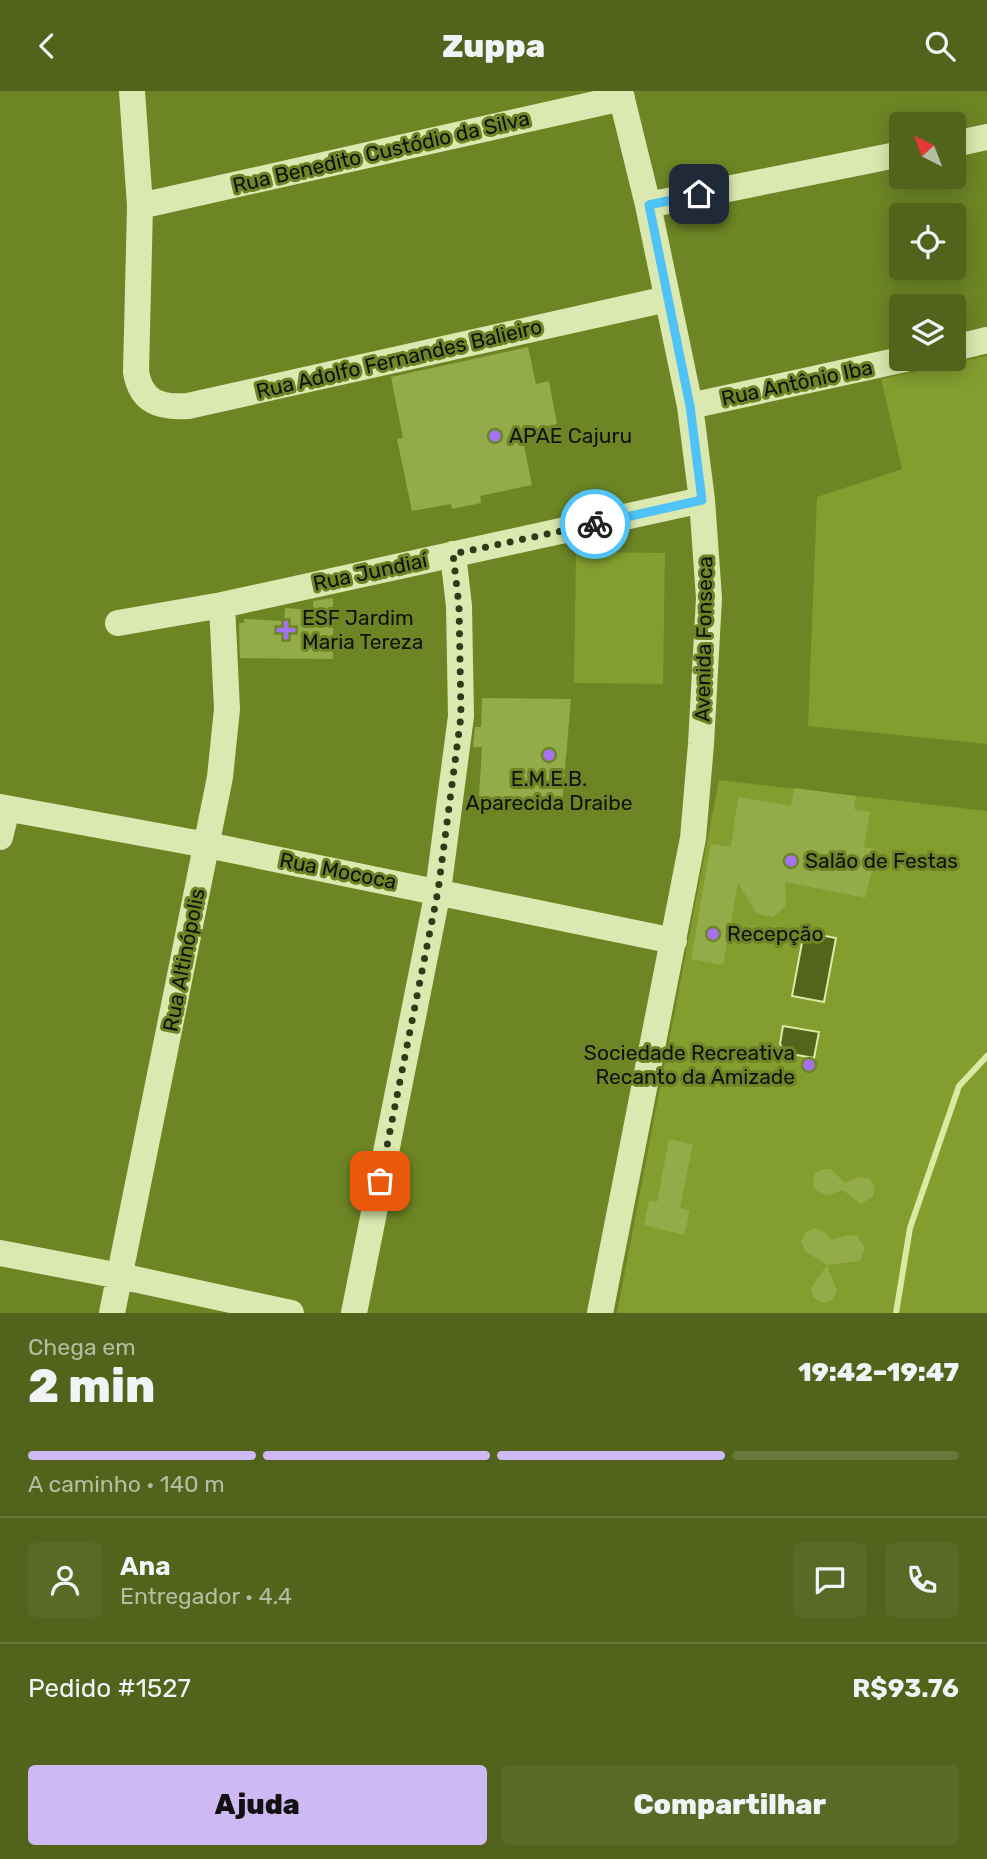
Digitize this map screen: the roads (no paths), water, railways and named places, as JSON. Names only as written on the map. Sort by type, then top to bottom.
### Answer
[{"type":"street","points":[[132,91],[139,206]]},
{"type":"street","name":"Rua Benedito Custódio da Silva","points":[[139,206],[621,95]]},
{"type":"street","name":"Avenida Fonseca","points":[[600,1313],[693,838],[709,598],[702,500],[690,406],[649,205],[621,95]]},
{"type":"street","points":[[966,141],[987,137]]},
{"type":"street","points":[[649,205],[889,156]]},
{"type":"street","name":"Rua Adolfo Fernandes Balieiro","points":[[139,206],[136,299],[139,386],[147,398],[159,405],[188,406],[667,299]]},
{"type":"street","points":[[966,345],[987,341]]},
{"type":"street","name":"Rua Antônio Iba","points":[[690,406],[889,362]]},
{"type":"street","name":"Rua Jundiaí","points":[[118,623],[222,605],[702,500]]},
{"type":"street","points":[[354,1313],[438,891],[461,716],[459,606],[453,554]]},
{"type":"street","name":"Rua Altinópolis","points":[[112,1313],[219,777],[227,709],[222,605]]},
{"type":"street","points":[[0,837],[3,808]]},
{"type":"street","name":"Rua Mococa","points":[[3,808],[207,845],[674,941]]},
{"type":"street","points":[[0,1253],[291,1313]]},
{"type":"waterway","points":[[896,1313],[910,1228],[959,1086],[987,1056]]},
{"type":"place","name":"APAE Cajuru","points":[[495,436]]},
{"type":"place","name":"ESF Jardim Maria Tereza","points":[[286,630]]},
{"type":"place","name":"E.M.E.B. Aparecida Draibe","points":[[549,755]]},
{"type":"place","name":"Salão de Festas","points":[[791,861]]},
{"type":"place","name":"Recepção","points":[[713,934]]},
{"type":"place","name":"Sociedade Recreativa Recanto da Amizade","points":[[809,1065]]}]
